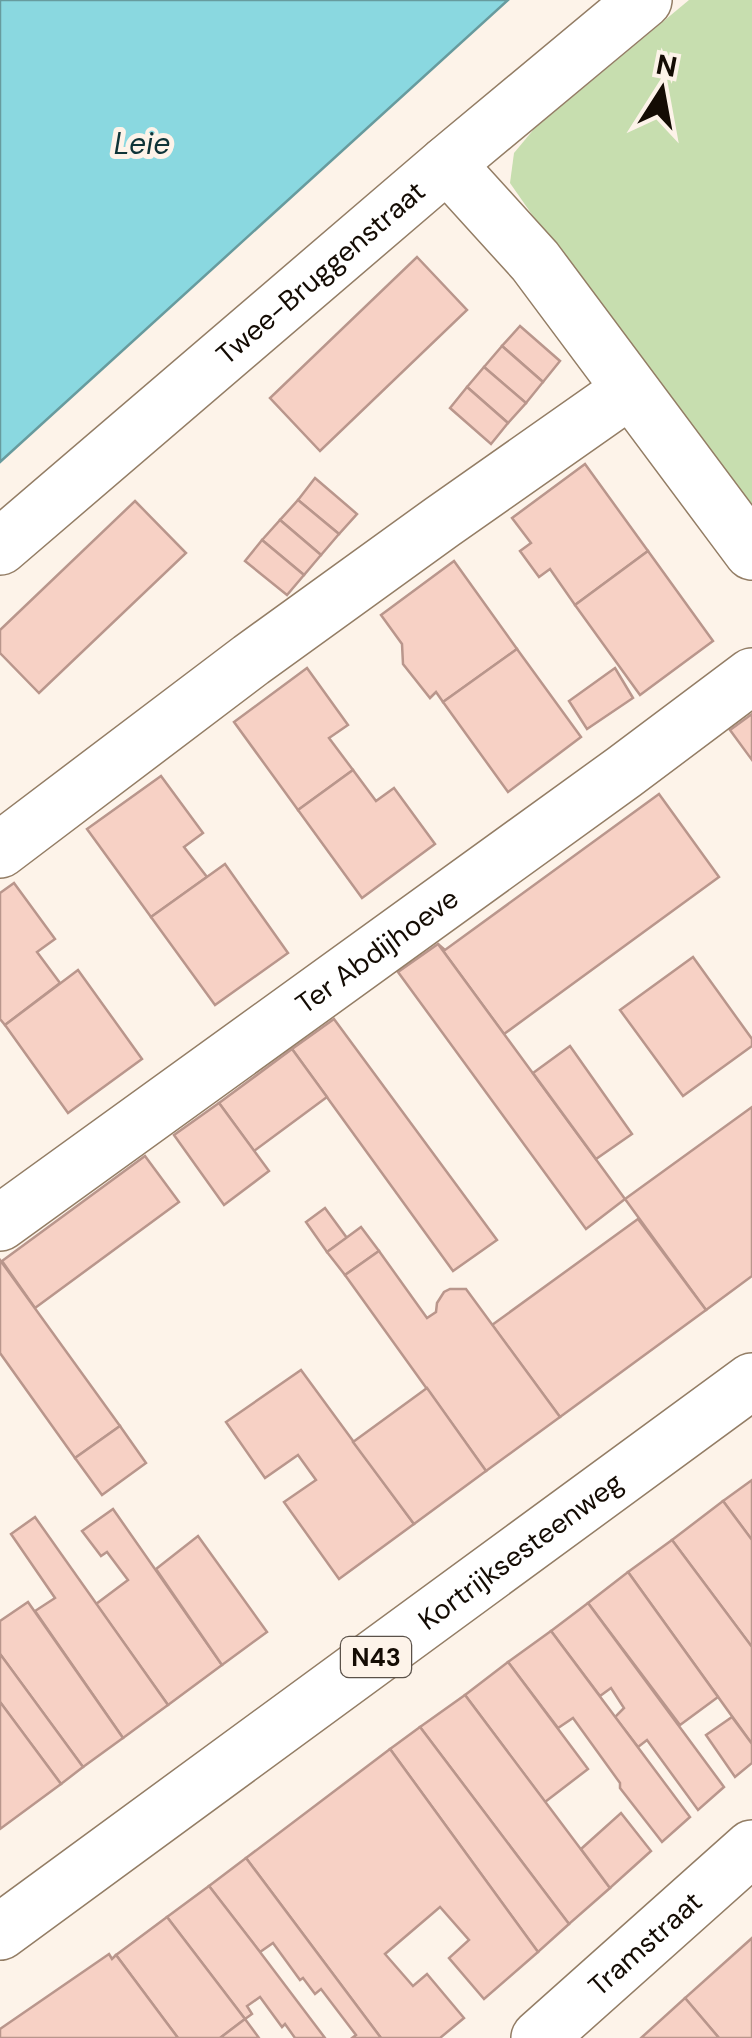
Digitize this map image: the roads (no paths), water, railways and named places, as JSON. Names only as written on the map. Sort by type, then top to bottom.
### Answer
[{"type":"street","name":"Twee-Bruggenstraat","points":[[0,547],[644,0]]},
{"type":"street","points":[[447,164],[535,261],[752,552]]},
{"type":"street","points":[[0,850],[251,660],[630,390]]},
{"type":"street","name":"Ter Abdijhoeve","points":[[0,1223],[752,676]]},
{"type":"street","name":"Kortrijksesteenweg","points":[[0,1932],[752,1381]]},
{"type":"street","name":"Tramstraat","points":[[539,2038],[752,1848]]},
{"type":"water","name":"Leie","points":[[0,0],[508,0],[0,462]]}]
